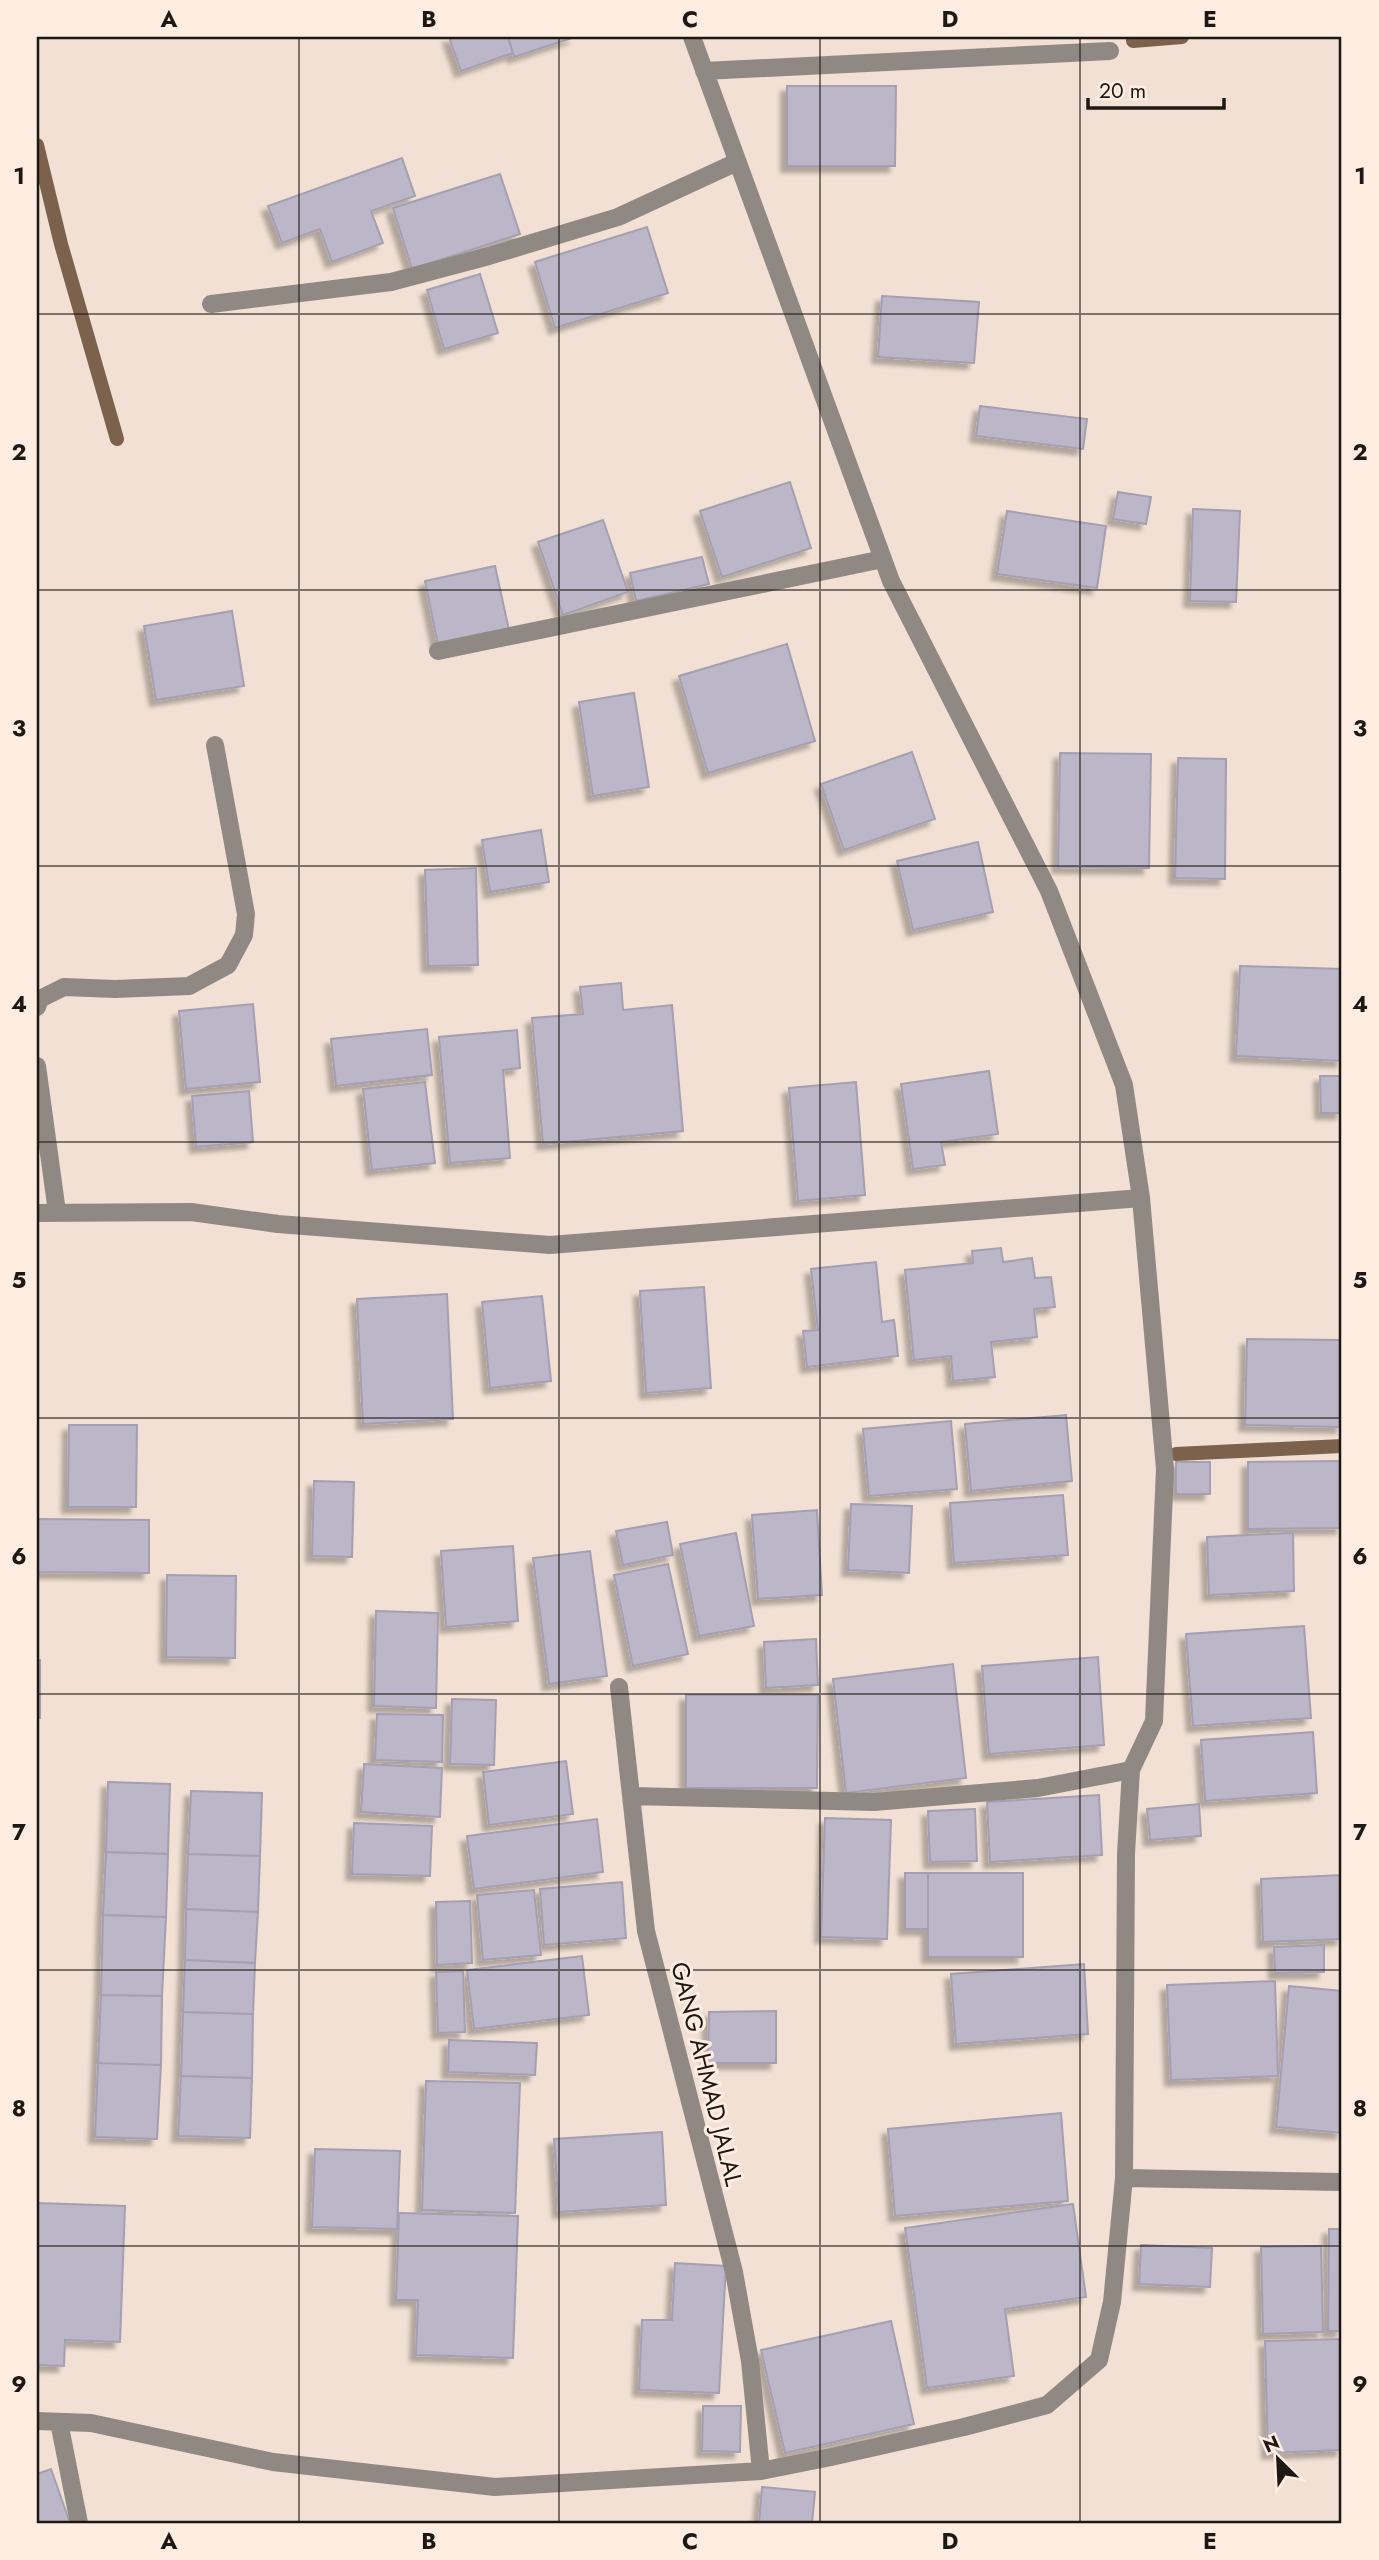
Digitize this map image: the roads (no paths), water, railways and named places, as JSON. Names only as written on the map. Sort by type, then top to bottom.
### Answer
[{"type":"street","points":[[37,2421],[91,2423],[273,2462],[495,2487],[761,2470],[964,2427],[1047,2405],[1100,2360],[1112,2302],[1124,2178],[1126,1854],[1132,1770],[1154,1720],[1165,1469],[1141,1198],[1124,1085],[1049,891],[891,581],[692,37]]},
{"type":"street","points":[[704,71],[1110,51]]},
{"type":"street","points":[[211,304],[391,282],[489,256],[618,217],[737,162]]},
{"type":"street","points":[[438,651],[883,559]]},
{"type":"street","points":[[37,1007],[40,999],[64,987],[114,989],[189,986],[228,965],[244,935],[246,915],[215,745]]},
{"type":"street","points":[[37,1066],[57,1212]]},
{"type":"street","points":[[37,1213],[191,1212],[278,1224],[550,1245],[1141,1198]]},
{"type":"street","name":"GANG AHMAD JALAL","points":[[619,1687],[646,1931],[734,2272],[750,2361],[761,2470]]},
{"type":"street","points":[[631,1796],[874,1802],[1038,1788],[1132,1770]]},
{"type":"street","points":[[1124,2178],[1342,2182]]},
{"type":"street","points":[[59,2422],[79,2523]]},
{"type":"waterway","points":[[1133,41],[1182,37]]},
{"type":"waterway","points":[[37,145],[61,244],[117,439]]},
{"type":"waterway","points":[[1176,1454],[1342,1446]]}]
